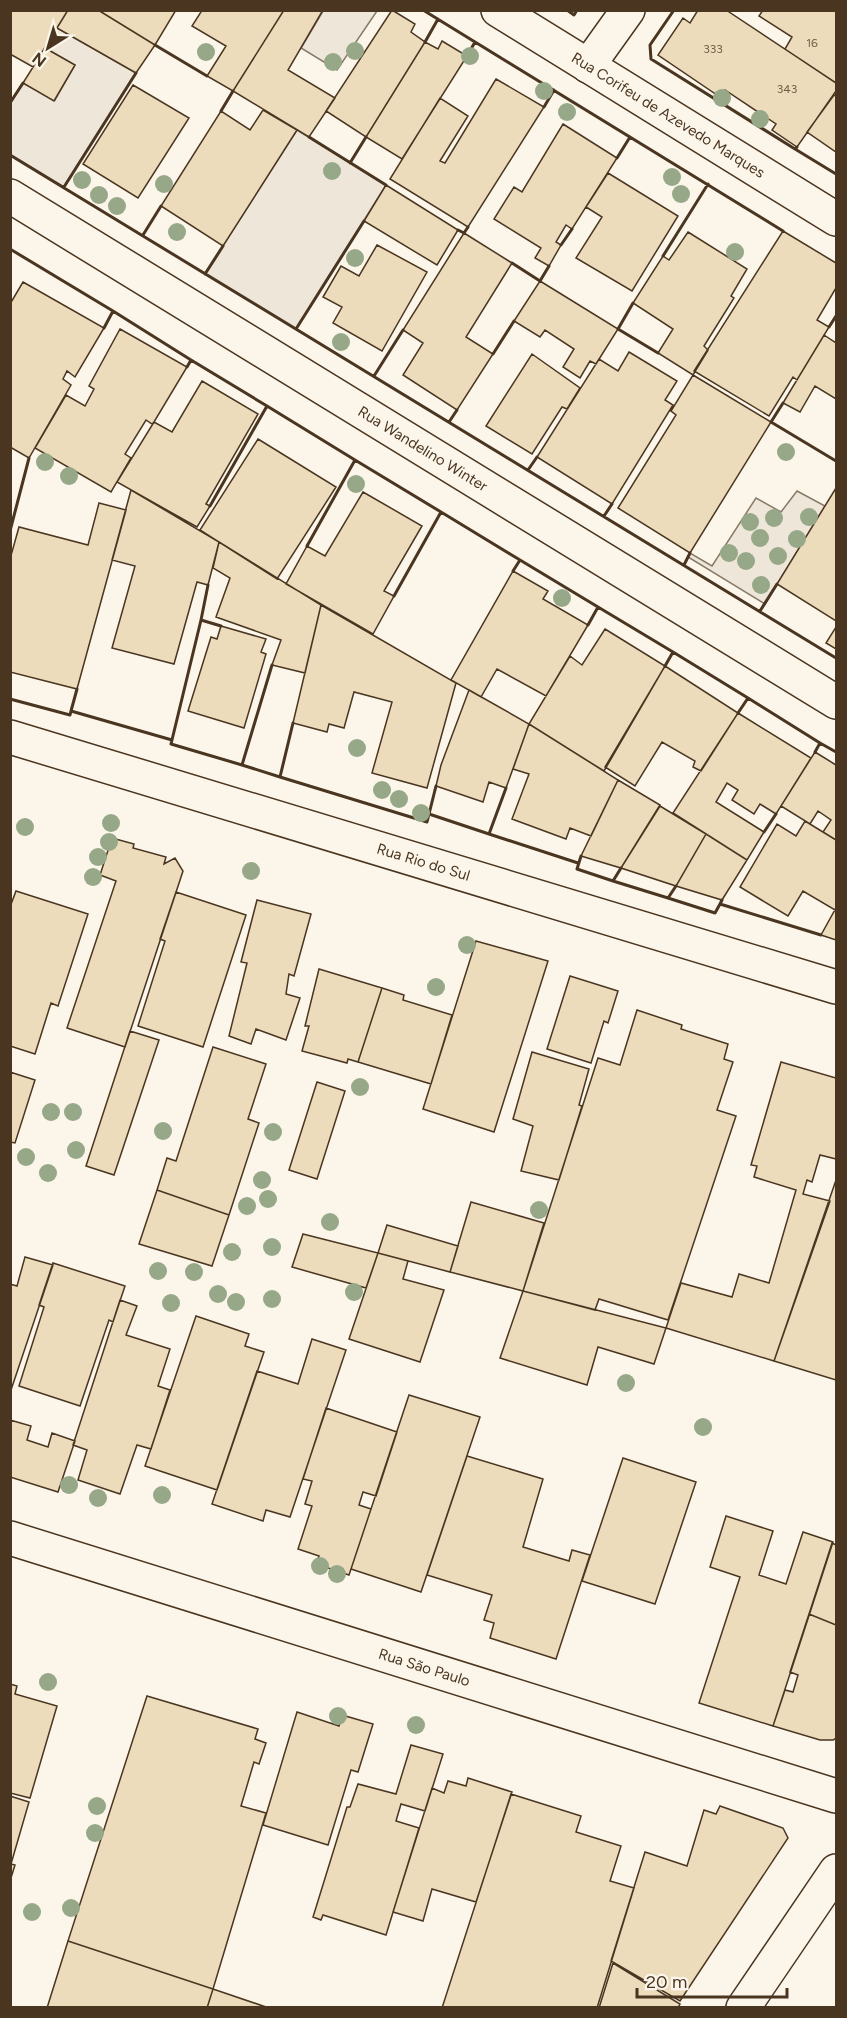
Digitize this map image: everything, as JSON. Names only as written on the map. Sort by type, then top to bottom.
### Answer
[{"type":"street","name":"Rua Corifeu de Azevedo Marques","points":[[498,10],[837,219]]},
{"type":"street","points":[[588,66],[628,10]]},
{"type":"street","name":"Rua Wandelino Winter","points":[[10,196],[837,702]]},
{"type":"street","name":"Rua Rio do Sul","points":[[10,737],[837,987]]},
{"type":"street","name":"Rua São Paulo","points":[[10,1538],[837,1796]]},
{"type":"street","points":[[743,2007],[837,1871]]},
{"type":"shaded area","points":[[323,11],[377,11],[337,70],[301,48]]},
{"type":"shaded area","points":[[57,28],[136,73],[64,187],[11,155],[10,103],[23,83],[55,100],[75,65],[45,48]]},
{"type":"shaded area","points":[[297,130],[386,185],[296,329],[205,274]]},
{"type":"shaded area","points":[[797,491],[825,506],[765,604],[688,557],[690,553],[712,566],[756,498],[781,512]]},
{"type":"building","points":[[10,10],[68,10],[33,67],[10,54]]},
{"type":"building","points":[[68,10],[98,10],[155,45],[136,73],[57,28]]},
{"type":"building","points":[[98,10],[176,10],[155,45]]},
{"type":"building","points":[[198,10],[284,10],[233,91],[207,76],[226,46],[192,26],[201,12]]},
{"type":"building","points":[[284,10],[323,10],[288,70],[335,98],[309,137],[233,91]]},
{"type":"building","points":[[392,10],[415,24],[411,32],[425,42],[366,137],[326,111]]},
{"type":"building","points":[[698,10],[726,10],[836,83],[836,91],[797,147],[772,130],[776,124],[725,90],[720,97],[658,55],[683,18],[690,23]]},
{"type":"building","points":[[763,10],[836,10],[836,83],[785,49],[792,37],[759,16]]},
{"type":"building","points":[[442,41],[467,56],[402,159],[366,137],[425,42],[438,49]]},
{"type":"building","points":[[45,48],[75,65],[54,101],[23,83]]},
{"type":"building","points":[[496,79],[544,107],[468,227],[390,179],[440,98],[468,116],[440,161],[445,163]]},
{"type":"building","points":[[133,85],[189,118],[138,198],[83,164]]},
{"type":"building","points":[[834,95],[836,96],[836,152],[807,132]]},
{"type":"building","points":[[263,110],[297,130],[223,246],[161,206],[221,111],[250,130]]},
{"type":"building","points":[[563,124],[617,158],[572,229],[566,225],[556,242],[561,245],[549,266],[535,258],[541,248],[494,219],[514,187],[522,192]]},
{"type":"building","points":[[608,173],[678,216],[632,291],[576,258],[602,217],[586,207]]},
{"type":"building","points":[[386,185],[458,230],[437,265],[364,221]]},
{"type":"building","points":[[783,231],[836,263],[836,288],[817,320],[829,327],[797,380],[793,377],[769,416],[694,371]]},
{"type":"building","points":[[688,232],[747,269],[731,296],[734,298],[704,346],[708,350],[693,375],[658,353],[673,329],[633,303],[663,256],[669,260]]},
{"type":"building","points":[[464,233],[512,263],[466,337],[493,354],[457,410],[403,375],[423,343],[403,330]]},
{"type":"building","points":[[377,245],[427,272],[382,351],[333,323],[342,307],[323,297],[341,266],[359,276]]},
{"type":"building","points":[[540,281],[618,329],[596,364],[590,361],[580,378],[563,367],[574,349],[545,330],[540,337],[514,321]]},
{"type":"building","points":[[23,282],[104,328],[75,377],[67,371],[63,379],[71,385],[29,458],[10,447],[10,304]]},
{"type":"building","points":[[120,329],[187,367],[154,422],[152,424],[146,420],[125,454],[131,458],[111,492],[35,448],[66,395],[85,406],[94,389],[89,386]]},
{"type":"building","points":[[824,335],[836,343],[836,399],[815,386],[800,412],[783,403]]},
{"type":"building","points":[[629,352],[677,381],[665,400],[673,405],[612,504],[537,457],[599,359],[618,371]]},
{"type":"building","points":[[532,354],[580,388],[567,409],[562,407],[532,454],[486,426]]},
{"type":"building","points":[[693,375],[771,422],[690,553],[618,508],[676,415],[671,411]]},
{"type":"building","points":[[202,381],[258,414],[206,504],[210,506],[197,527],[117,482],[154,422],[172,432]]},
{"type":"building","points":[[258,439],[336,487],[277,579],[200,530]]},
{"type":"building","points":[[836,488],[836,621],[777,584]]},
{"type":"building","points":[[131,490],[219,542],[208,585],[197,582],[174,664],[112,648],[135,566],[112,560]]},
{"type":"building","points":[[363,492],[422,526],[384,591],[394,596],[373,634],[286,584],[307,546],[325,556]]},
{"type":"building","points":[[99,503],[126,510],[77,689],[10,672],[10,559],[19,527],[88,545]]},
{"type":"building","points":[[219,542],[321,605],[305,673],[272,665],[281,640],[216,617],[230,578],[213,568]]},
{"type":"building","points":[[513,571],[548,591],[543,599],[588,625],[546,696],[497,669],[481,697],[451,680]]},
{"type":"building","points":[[321,605],[456,683],[427,788],[372,773],[392,702],[354,692],[344,728],[329,724],[327,732],[293,723]]},
{"type":"building","points":[[221,626],[266,639],[261,652],[266,654],[244,728],[188,711],[211,637],[217,639]]},
{"type":"building","points":[[836,627],[836,649],[826,643]]},
{"type":"building","points":[[605,629],[665,666],[604,771],[529,724],[570,656],[582,665]]},
{"type":"building","points":[[665,666],[738,713],[701,771],[693,767],[695,761],[662,742],[635,786],[605,767]]},
{"type":"building","points":[[469,690],[529,724],[506,788],[489,782],[483,802],[436,786],[441,765]]},
{"type":"building","points":[[738,713],[811,758],[776,814],[760,804],[754,814],[732,800],[738,790],[727,783],[716,802],[764,832],[747,860],[673,813]]},
{"type":"building","points":[[529,724],[618,780],[591,836],[570,828],[566,839],[512,819],[529,774],[513,769]]},
{"type":"building","points":[[815,752],[836,765],[836,840],[823,832],[831,820],[818,811],[810,824],[781,806]]},
{"type":"building","points":[[618,780],[660,805],[621,868],[581,856]]},
{"type":"building","points":[[660,806],[706,834],[676,886],[621,868]]},
{"type":"building","points":[[805,821],[836,840],[836,908],[835,910],[803,891],[788,916],[740,887],[777,824],[796,836]]},
{"type":"building","points":[[706,834],[747,860],[722,900],[676,886]]},
{"type":"building","points":[[112,838],[134,844],[133,848],[166,857],[164,864],[175,858],[183,871],[125,1047],[67,1028],[116,881],[100,875]]},
{"type":"building","points":[[16,891],[88,914],[58,1006],[51,1003],[35,1054],[10,1046],[10,907]]},
{"type":"building","points":[[176,892],[246,915],[203,1047],[138,1026],[165,941],[160,939]]},
{"type":"building","points":[[257,900],[311,914],[294,976],[289,974],[286,994],[300,998],[286,1040],[256,1029],[251,1044],[229,1036],[247,963],[241,962]]},
{"type":"building","points":[[836,908],[836,940],[821,935]]},
{"type":"building","points":[[476,941],[548,961],[494,1132],[423,1109]]},
{"type":"building","points":[[319,969],[382,988],[358,1062],[348,1059],[347,1063],[302,1051],[309,1026],[305,1026]]},
{"type":"building","points":[[570,976],[618,991],[608,1023],[604,1021],[591,1063],[547,1049]]},
{"type":"building","points":[[382,988],[404,995],[403,1000],[452,1015],[431,1084],[358,1062]]},
{"type":"building","points":[[637,1010],[682,1025],[681,1029],[728,1044],[724,1059],[733,1062],[717,1110],[736,1116],[668,1320],[599,1299],[595,1310],[523,1291],[598,1058],[620,1065]]},
{"type":"building","points":[[130,1031],[159,1040],[114,1175],[86,1166]]},
{"type":"building","points":[[213,1047],[266,1064],[248,1119],[259,1123],[229,1215],[157,1190],[167,1158],[176,1161]]},
{"type":"building","points":[[532,1052],[589,1069],[579,1105],[582,1106],[559,1180],[521,1171],[533,1126],[513,1119]]},
{"type":"building","points":[[781,1062],[836,1078],[836,1159],[820,1155],[812,1182],[807,1180],[803,1194],[830,1201],[774,1361],[666,1328],[681,1283],[732,1297],[739,1274],[769,1283],[796,1190],[754,1177],[757,1166],[751,1165]]},
{"type":"building","points":[[10,1072],[35,1080],[15,1143],[10,1142]]},
{"type":"building","points":[[317,1082],[345,1091],[317,1179],[289,1170]]},
{"type":"building","points":[[836,1180],[836,1380],[774,1361]]},
{"type":"building","points":[[157,1190],[229,1215],[212,1266],[139,1244]]},
{"type":"building","points":[[471,1202],[544,1223],[523,1291],[450,1272]]},
{"type":"building","points":[[387,1225],[458,1246],[450,1272],[378,1253]]},
{"type":"building","points":[[303,1234],[378,1253],[366,1288],[292,1267]]},
{"type":"building","points":[[378,1253],[408,1261],[403,1279],[444,1290],[420,1362],[349,1339]]},
{"type":"building","points":[[25,1257],[53,1265],[10,1393],[10,1284],[17,1286]]},
{"type":"building","points":[[53,1263],[125,1286],[113,1322],[109,1320],[80,1406],[19,1386],[44,1307],[39,1305]]},
{"type":"building","points":[[523,1291],[666,1328],[654,1364],[598,1347],[587,1385],[500,1358]]},
{"type":"building","points":[[120,1300],[137,1306],[126,1335],[170,1349],[158,1386],[170,1390],[151,1449],[137,1445],[120,1494],[78,1480],[87,1450],[73,1445]]},
{"type":"building","points":[[196,1316],[249,1334],[245,1346],[264,1352],[217,1490],[145,1466]]},
{"type":"building","points":[[312,1339],[346,1350],[290,1517],[266,1510],[263,1521],[212,1504],[257,1371],[298,1384]]},
{"type":"building","points":[[409,1395],[480,1417],[421,1592],[351,1569]]},
{"type":"building","points":[[326,1408],[397,1432],[376,1496],[363,1492],[359,1505],[371,1509],[349,1575],[322,1566],[324,1561],[318,1559],[319,1556],[298,1549],[312,1506],[305,1504],[312,1481],[303,1479]]},
{"type":"building","points":[[10,1420],[31,1426],[27,1440],[48,1447],[52,1433],[75,1441],[58,1492],[10,1477]]},
{"type":"building","points":[[467,1456],[543,1479],[523,1547],[569,1561],[572,1550],[590,1555],[556,1659],[490,1638],[494,1623],[484,1620],[492,1595],[427,1575]]},
{"type":"building","points":[[623,1458],[696,1482],[655,1604],[582,1581]]},
{"type":"building","points":[[726,1516],[773,1531],[759,1575],[786,1584],[803,1532],[833,1542],[773,1726],[699,1703],[740,1577],[710,1567]]},
{"type":"building","points":[[832,1543],[836,1545],[836,1625],[809,1614]]},
{"type":"building","points":[[809,1614],[836,1625],[836,1738],[833,1740],[820,1740],[773,1726],[785,1690],[793,1692],[798,1675],[790,1672]]},
{"type":"building","points":[[10,1684],[17,1686],[15,1694],[57,1706],[30,1798],[10,1793]]},
{"type":"building","points":[[147,1696],[258,1729],[255,1739],[266,1743],[259,1764],[254,1762],[241,1806],[266,1813],[213,1989],[68,1941]]},
{"type":"building","points":[[297,1712],[339,1726],[342,1715],[373,1724],[358,1772],[351,1770],[328,1845],[263,1825]]},
{"type":"building","points":[[411,1745],[443,1754],[425,1811],[401,1804],[396,1821],[419,1828],[386,1935],[323,1915],[321,1920],[313,1917],[347,1807],[350,1807],[358,1784],[396,1794]]},
{"type":"building","points":[[468,1778],[512,1792],[476,1902],[432,1889],[423,1921],[393,1912],[432,1788],[444,1793],[448,1781],[466,1786]]},
{"type":"building","points":[[511,1794],[581,1816],[576,1832],[621,1846],[610,1881],[634,1888],[597,2008],[442,2008]]},
{"type":"building","points":[[10,1796],[29,1802],[11,1864],[15,1865],[10,1881]]},
{"type":"building","points":[[720,1806],[783,1828],[788,1838],[680,2001],[611,1961],[645,1852],[687,1866],[704,1810],[716,1814]]},
{"type":"building","points":[[68,1941],[213,1989],[207,2008],[47,2008]]},
{"type":"building","points":[[613,1963],[680,2004],[678,2008],[599,2008]]},
{"type":"building","points":[[213,1989],[269,2008],[207,2008]]},
{"type":"wall","points":[[423,10],[783,231]]},
{"type":"wall","points":[[567,10],[574,15],[577,10]]},
{"type":"wall","points":[[674,10],[650,45],[651,59],[795,149],[797,147]]},
{"type":"wall","points":[[425,42],[438,19]]},
{"type":"wall","points":[[467,56],[475,42]]},
{"type":"wall","points":[[155,45],[207,76]]},
{"type":"wall","points":[[64,187],[136,73]]},
{"type":"wall","points":[[10,103],[23,83]]},
{"type":"wall","points":[[544,107],[554,90]]},
{"type":"wall","points":[[221,111],[233,91]]},
{"type":"wall","points":[[309,137],[386,185]]},
{"type":"wall","points":[[350,163],[366,137]]},
{"type":"wall","points":[[617,158],[630,137]]},
{"type":"wall","points":[[795,149],[836,174]]},
{"type":"wall","points":[[10,155],[836,658]]},
{"type":"wall","points":[[663,256],[708,184]]},
{"type":"wall","points":[[143,235],[161,206]]},
{"type":"wall","points":[[296,329],[364,221]]},
{"type":"wall","points":[[458,230],[464,233],[468,227]]},
{"type":"wall","points":[[561,245],[572,229]]},
{"type":"wall","points":[[205,274],[223,246]]},
{"type":"wall","points":[[10,249],[113,311]]},
{"type":"wall","points":[[512,263],[540,281],[549,266]]},
{"type":"wall","points":[[633,303],[618,329],[658,353]]},
{"type":"wall","points":[[104,328],[113,311],[191,360]]},
{"type":"wall","points":[[829,327],[836,316]]},
{"type":"wall","points":[[493,354],[514,321]]},
{"type":"wall","points":[[374,376],[403,330]]},
{"type":"wall","points":[[187,367],[191,360],[267,406]]},
{"type":"wall","points":[[783,403],[771,422],[836,461]]},
{"type":"wall","points":[[210,506],[267,406],[355,460]]},
{"type":"wall","points":[[449,422],[457,410]]},
{"type":"wall","points":[[528,470],[537,457]]},
{"type":"wall","points":[[10,531],[29,458]]},
{"type":"wall","points":[[307,546],[355,460],[441,512]]},
{"type":"wall","points":[[604,516],[612,504]]},
{"type":"wall","points":[[394,596],[441,512],[520,560]]},
{"type":"wall","points":[[684,565],[690,553]]},
{"type":"wall","points":[[513,571],[520,560],[598,607]]},
{"type":"wall","points":[[760,611],[777,584]]},
{"type":"wall","points":[[201,620],[208,585]]},
{"type":"wall","points":[[588,625],[598,607],[673,652]]},
{"type":"wall","points":[[221,626],[201,620],[171,744],[242,765]]},
{"type":"wall","points":[[665,666],[673,652],[748,698]]},
{"type":"wall","points":[[272,665],[242,765],[280,777]]},
{"type":"wall","points":[[77,689],[71,711],[172,740]]},
{"type":"wall","points":[[738,713],[748,698],[820,743]]},
{"type":"wall","points":[[10,699],[70,715],[71,711]]},
{"type":"wall","points":[[293,723],[280,777],[427,822],[429,814]]},
{"type":"wall","points":[[815,752],[820,743],[836,752]]},
{"type":"wall","points":[[436,786],[429,814],[489,834]]},
{"type":"wall","points":[[506,788],[489,834],[578,863]]},
{"type":"wall","points":[[764,832],[776,814]]},
{"type":"wall","points":[[581,856],[577,869],[613,881]]},
{"type":"wall","points":[[621,868],[613,881],[668,898]]},
{"type":"wall","points":[[676,886],[668,898],[715,913],[720,904]]},
{"type":"wall","points":[[722,900],[720,904],[821,935]]}]
